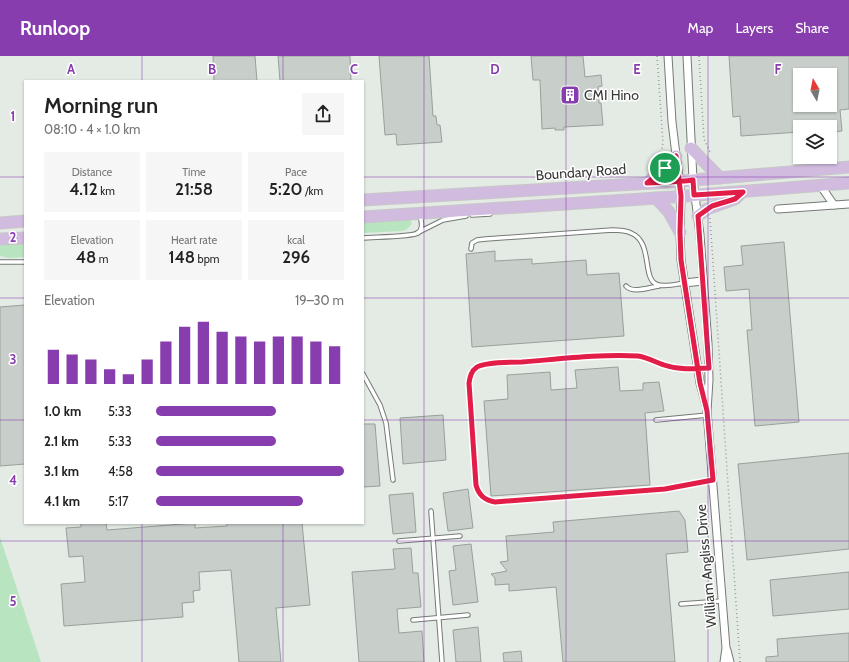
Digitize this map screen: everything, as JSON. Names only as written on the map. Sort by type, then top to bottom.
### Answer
[{"type":"main road","points":[[691,148],[720,178]]},
{"type":"main road","points":[[647,183],[668,166],[676,156]]},
{"type":"main road","name":"Boundary Road","points":[[364,200],[679,182],[849,167]]},
{"type":"main road","points":[[364,217],[516,208],[849,183]]},
{"type":"main road","points":[[698,216],[712,206],[735,199],[743,192]]},
{"type":"main road","points":[[415,197],[420,214]]},
{"type":"main road","points":[[656,198],[669,212],[680,232]]},
{"type":"main road","points":[[0,223],[24,221]]},
{"type":"main road","points":[[0,239],[24,238]]},
{"type":"street","name":"William Angliss Drive","points":[[668,56],[672,122],[681,196],[680,232],[684,283],[707,413],[726,648],[730,662]]},
{"type":"street","name":"William Angliss Drive","points":[[687,56],[694,195],[698,216],[704,281],[709,368],[707,413]]},
{"type":"street","points":[[820,185],[834,205]]},
{"type":"street","points":[[778,209],[849,204]]},
{"type":"street","points":[[684,283],[704,281]]},
{"type":"street","name":"William Angliss Drive","points":[[724,662],[726,648]]},
{"type":"lane","points":[[364,238],[409,235],[417,233],[443,220],[495,214],[516,208]]},
{"type":"lane","points":[[417,233],[422,224],[420,214]]},
{"type":"lane","points":[[470,249],[472,243],[477,240],[612,230],[624,231],[633,233],[640,239],[644,247],[652,280],[656,284],[661,285]]},
{"type":"lane","points":[[0,262],[24,262]]},
{"type":"lane","points":[[626,286],[630,290],[635,290],[661,285],[684,283]]},
{"type":"lane","points":[[709,368],[681,369],[640,356],[604,356],[482,365],[476,367],[470,376],[469,383],[476,485],[480,495],[489,501],[495,502],[665,489],[713,480]]},
{"type":"lane","points":[[364,376],[380,405],[386,423],[393,480]]},
{"type":"lane","points":[[656,420],[707,413]]},
{"type":"lane","points":[[431,511],[442,662]]},
{"type":"lane","points":[[399,541],[460,536]]},
{"type":"lane","points":[[681,604],[722,601]]},
{"type":"lane","points":[[413,620],[468,615]]},
{"type":"path","points":[[657,56],[663,142],[660,162]]},
{"type":"path","points":[[698,56],[704,139],[711,155]]},
{"type":"path","points":[[710,214],[710,237],[740,662]]},
{"type":"green space","points":[[409,218],[412,224],[406,230],[402,231],[364,233],[364,221]]},
{"type":"green space","points":[[24,242],[24,257],[9,258],[0,256],[1,245]]},
{"type":"green space","points":[[0,537],[41,662],[0,662]]},
{"type":"building","points":[[213,56],[255,56],[257,80],[214,80]]},
{"type":"building","points":[[278,56],[350,56],[351,80],[280,80]]},
{"type":"building","points":[[379,56],[429,56],[433,116],[436,116],[437,125],[440,125],[442,142],[397,145],[396,134],[385,135]]},
{"type":"building","name":"CMI Hino","points":[[531,56],[583,56],[585,77],[601,75],[602,86],[598,87],[603,125],[564,127],[564,130],[555,130],[555,128],[542,129],[540,80],[533,80]]},
{"type":"building","points":[[729,56],[849,56],[849,109],[840,110],[842,131],[837,131],[837,120],[793,120],[793,132],[741,136],[740,116],[733,117]]},
{"type":"building","points":[[784,242],[799,422],[755,426],[747,330],[752,330],[749,289],[726,291],[724,267],[743,265],[741,246]]},
{"type":"building","points":[[495,251],[495,261],[532,259],[532,264],[586,260],[587,275],[619,273],[624,336],[472,347],[466,254]]},
{"type":"building","points":[[24,305],[24,464],[0,466],[0,307]]},
{"type":"building","points":[[618,367],[620,391],[643,390],[643,383],[659,382],[664,411],[645,413],[650,485],[491,496],[484,401],[508,399],[507,375],[550,372],[551,390],[577,388],[575,370]]},
{"type":"building","points":[[443,415],[446,460],[403,464],[400,418]]},
{"type":"building","points":[[364,424],[375,424],[380,486],[364,487]]},
{"type":"building","points":[[849,453],[849,549],[747,560],[738,464]]},
{"type":"building","points":[[468,489],[473,528],[448,531],[443,493]]},
{"type":"building","points":[[413,493],[416,532],[393,534],[389,495]]},
{"type":"building","points":[[679,511],[685,520],[688,552],[666,554],[675,662],[563,662],[556,587],[509,591],[509,584],[495,585],[495,578],[491,574],[507,571],[500,562],[508,561],[506,536],[554,532],[553,522]]},
{"type":"building","points":[[81,524],[106,524],[107,530],[182,524],[195,524],[195,528],[227,526],[227,524],[302,524],[310,605],[276,608],[281,662],[239,662],[231,570],[199,572],[200,590],[193,591],[194,602],[182,603],[183,617],[64,626],[61,584],[85,582],[83,556],[69,557],[66,528],[81,527]]},
{"type":"building","points":[[471,544],[478,602],[453,605],[449,571],[456,570],[453,546]]},
{"type":"building","points":[[411,548],[413,573],[418,573],[421,607],[397,609],[399,633],[422,631],[424,662],[359,662],[352,572],[395,569],[393,549]]},
{"type":"building","points":[[849,572],[849,609],[773,616],[770,580]]},
{"type":"building","points":[[478,627],[481,662],[456,662],[453,630]]},
{"type":"building","points":[[849,633],[849,662],[766,662],[766,657],[778,656],[777,639]]},
{"type":"building","points":[[521,651],[522,662],[504,662],[503,653]]},
{"type":"place","name":"CMI Hino","points":[[570,95]]},
{"type":"route","points":[[665,168],[647,183],[679,182],[693,180],[694,195],[743,192],[735,199],[712,206],[698,216],[709,368],[698,369],[681,369],[640,356],[604,356],[482,365],[476,367],[470,376],[469,383],[476,485],[480,495],[484,499],[495,502],[665,489],[695,485],[713,480],[707,411],[700,383],[698,369],[694,344],[684,283],[681,260],[681,196],[679,182],[676,156],[665,168]]}]
